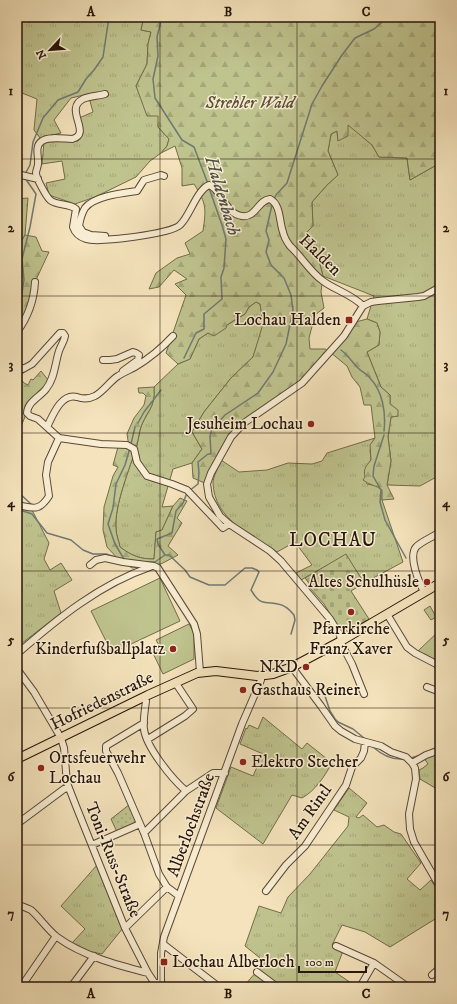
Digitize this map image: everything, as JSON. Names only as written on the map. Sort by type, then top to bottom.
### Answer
[{"type":"main road","name":"Hofriedenstraße","points":[[17,759],[175,682],[200,672],[216,671],[261,676],[273,674],[292,667],[341,641],[440,584]]},
{"type":"street","name":"Halden","points":[[105,94],[81,100],[76,106],[75,113],[81,130],[80,135],[76,138],[45,139],[39,143],[37,147],[38,164],[36,173],[38,179],[52,202],[68,205],[76,209],[73,227],[78,235],[90,240],[164,232],[180,226],[209,186],[227,206],[240,216],[252,214],[263,201],[268,199],[272,200],[277,206],[282,230],[286,240],[313,272],[322,281],[342,293],[356,299],[363,306]]},
{"type":"street","points":[[22,174],[38,179]]},
{"type":"street","name":"Halden","points":[[112,238],[83,232],[79,226],[81,216],[86,207],[95,200],[137,191],[144,180],[161,174],[164,176]]},
{"type":"street","points":[[17,332],[25,322],[31,308],[35,282]]},
{"type":"street","points":[[364,694],[341,641],[340,635],[330,619],[281,561],[270,551],[229,524],[220,516],[209,497],[207,484],[215,465],[231,437],[244,423],[302,384],[344,336],[363,306],[371,302],[424,296],[440,288]]},
{"type":"street","points":[[17,365],[23,369],[32,364],[60,333],[63,333],[65,336],[59,350],[50,382],[46,389],[27,408],[27,413],[38,419],[59,438],[101,444],[127,445],[134,448],[137,462],[147,476],[188,491],[223,528],[229,524]]},
{"type":"street","points":[[47,427],[63,400],[69,397],[83,399],[92,398],[119,375],[160,351],[173,336]]},
{"type":"street","points":[[103,360],[117,359],[133,352],[139,355],[138,360],[125,368],[119,375]]},
{"type":"street","points":[[17,505],[32,508],[41,506],[49,496],[46,476],[48,462],[59,438]]},
{"type":"street","points":[[424,592],[414,564],[413,553],[419,544],[440,532]]},
{"type":"street","points":[[90,565],[96,560],[105,558],[154,566],[158,568],[194,624],[197,634],[200,672]]},
{"type":"street","points":[[17,654],[49,626],[82,602],[136,572],[154,566]]},
{"type":"street","points":[[387,614],[407,647],[415,653],[440,666]]},
{"type":"street","points":[[292,667],[335,726],[348,736],[381,746],[391,752],[406,757],[412,762],[415,768],[416,779],[409,814],[410,829],[414,842],[440,887]]},
{"type":"street","points":[[17,669],[34,692],[61,738]]},
{"type":"street","name":"Alberlochstraße","points":[[160,986],[163,944],[179,896],[242,724],[261,680],[261,676]]},
{"type":"street","points":[[148,740],[185,716],[193,709],[175,682]]},
{"type":"street","points":[[427,687],[440,692]]},
{"type":"street","points":[[144,697],[146,701],[144,729],[148,740],[169,775],[186,790]]},
{"type":"street","points":[[144,723],[106,746],[106,751],[118,773],[144,833],[159,874],[167,887],[179,896]]},
{"type":"street","name":"Toni-Russ-Straße","points":[[61,738],[64,748],[65,772],[68,788],[126,928],[148,973],[154,982],[160,986]]},
{"type":"street","name":"Am Rintl","points":[[266,891],[286,865],[304,846],[346,785],[352,767],[361,758],[364,751],[365,742]]},
{"type":"street","points":[[412,762],[440,750]]},
{"type":"street","points":[[144,833],[186,790],[213,773],[225,773]]},
{"type":"street","points":[[17,824],[64,789],[68,788]]},
{"type":"street","points":[[92,845],[140,824]]},
{"type":"street","points":[[126,928],[167,887]]},
{"type":"street","points":[[17,904],[30,910],[56,936],[82,952],[118,965],[148,973]]},
{"type":"street","points":[[21,987],[56,936]]},
{"type":"street","points":[[163,944],[215,984]]},
{"type":"street","points":[[336,946],[374,963],[408,987]]},
{"type":"street","points":[[71,987],[94,956]]},
{"type":"street","points":[[360,987],[374,963]]},
{"type":"street","points":[[432,975],[440,968]]},
{"type":"street","points":[[257,972],[277,987]]},
{"type":"green space","points":[[17,17],[144,17],[141,30],[151,32],[148,44],[147,64],[136,86],[159,116],[158,127],[169,139],[167,146],[161,153],[150,161],[136,177],[95,197],[75,204],[49,195],[46,183],[65,179],[62,161],[42,164],[44,142],[78,141],[83,133],[79,118],[93,112],[88,94],[71,98],[54,120],[61,133],[40,138],[34,130],[37,99],[17,91]]},
{"type":"green space","name":"Strehler Wald","points":[[144,17],[440,17],[440,163],[410,180],[407,158],[379,157],[372,145],[348,125],[348,136],[338,141],[337,131],[331,134],[328,151],[338,175],[312,202],[313,226],[307,232],[308,241],[318,257],[323,276],[321,292],[324,308],[315,315],[309,338],[310,349],[325,349],[331,352],[352,323],[367,319],[377,323],[380,332],[379,345],[367,352],[381,387],[390,395],[390,404],[398,410],[398,416],[391,417],[388,437],[391,461],[387,485],[394,499],[382,500],[382,490],[363,480],[365,477],[365,468],[371,460],[370,445],[375,438],[371,405],[364,405],[360,387],[352,377],[347,366],[330,352],[302,383],[237,429],[207,484],[193,478],[192,463],[202,449],[192,432],[204,412],[231,378],[253,357],[263,324],[260,304],[256,302],[249,307],[245,314],[227,325],[226,328],[214,336],[208,333],[199,339],[190,359],[178,364],[166,353],[186,295],[175,284],[187,279],[174,270],[159,287],[149,289],[156,273],[177,258],[190,254],[185,243],[203,231],[205,212],[203,202],[194,184],[182,186],[182,168],[175,146],[161,153],[167,146],[169,139],[158,127],[158,116],[147,116],[136,86],[147,64],[148,44],[151,32],[141,30]]},
{"type":"green space","points":[[348,124],[372,145],[379,157],[407,158],[410,180],[440,163],[440,475],[420,486],[387,485],[391,461],[388,437],[391,417],[398,416],[390,404],[390,395],[381,387],[367,352],[379,345],[380,332],[377,323],[367,319],[374,296],[323,276],[318,257],[308,241],[307,231],[313,226],[312,202],[338,175],[328,151],[331,134],[337,131],[338,141]]},
{"type":"green space","points":[[28,198],[25,235],[17,249],[17,199]]},
{"type":"green space","points":[[25,235],[36,237],[42,251],[49,252],[35,282],[34,295],[17,332],[17,249]]},
{"type":"green space","points":[[256,302],[260,304],[264,324],[253,357],[231,378],[204,412],[192,432],[202,449],[192,463],[173,469],[162,507],[173,506],[162,530],[156,532],[154,559],[140,558],[128,553],[120,547],[116,531],[117,509],[142,424],[152,406],[154,387],[178,364],[190,359],[199,339],[245,314],[249,307]]},
{"type":"green space","points":[[17,365],[30,367],[19,377],[28,385],[31,379],[33,380],[41,371],[49,381],[24,409],[25,417],[18,433],[19,440],[17,444]]},
{"type":"green space","points":[[154,387],[152,406],[142,424],[117,509],[116,531],[120,547],[128,553],[136,556],[154,559],[156,532],[162,530],[173,506],[180,498],[187,501],[177,518],[182,523],[168,546],[178,555],[161,564],[132,568],[119,560],[107,547],[103,530],[104,507],[113,476],[118,467],[113,465],[118,447],[129,447],[127,434],[134,418],[144,405],[146,396],[143,393],[139,393],[138,388]]},
{"type":"green space","points":[[375,438],[370,450],[371,460],[365,471],[366,480],[367,484],[377,486],[382,490],[382,500],[403,562],[364,583],[346,555],[301,580],[296,573],[312,565],[295,542],[277,552],[236,525],[220,507],[215,496],[213,480],[221,460],[239,472],[267,470],[288,463],[312,464],[322,461],[327,453]]},
{"type":"green space","points":[[30,506],[49,543],[44,559],[50,570],[61,563],[72,580],[54,591],[61,613],[17,647],[17,509]]},
{"type":"green space","points":[[346,554],[364,583],[351,591],[369,619],[348,631],[340,630],[324,604],[310,588],[311,586],[305,578]]},
{"type":"green space","points":[[160,578],[180,621],[112,653],[91,611]]},
{"type":"green space","points":[[430,606],[436,617],[431,620],[424,610]]},
{"type":"green space","name":"Kinderfußballplatz","points":[[189,624],[194,633],[194,659],[163,674],[151,649],[159,645],[156,640]]},
{"type":"green space","points":[[440,630],[440,662],[418,651]]},
{"type":"green space","points":[[263,717],[302,749],[307,743],[332,763],[319,783],[307,795],[302,798],[292,795],[263,844],[216,808],[231,767],[253,776],[263,754],[240,744],[246,728],[247,729],[249,725],[258,729]]},
{"type":"green space","points":[[440,752],[440,788],[437,789],[420,779],[419,770],[428,764],[424,758]]},
{"type":"green space","points":[[349,788],[367,803],[356,817],[359,818],[363,815],[377,827],[384,825],[394,832],[401,834],[421,863],[407,879],[420,890],[431,880],[440,894],[440,916],[390,947],[365,932],[342,925],[332,945],[343,951],[335,972],[357,987],[243,987],[265,962],[245,946],[259,906],[281,913],[288,897],[310,874],[348,826],[349,817],[334,810]]},
{"type":"green space","points":[[130,804],[137,821],[136,824],[117,832],[111,819]]},
{"type":"green space","points":[[97,865],[123,928],[102,954],[83,950],[72,943],[85,929],[61,906]]},
{"type":"waterway","points":[[25,174],[30,165],[33,142],[43,118],[58,100],[78,92],[103,57],[109,17]]},
{"type":"waterway","name":"Haldenbach","points":[[162,17],[157,37],[158,56],[153,79],[155,98],[182,140],[194,147],[208,184]]},
{"type":"waterway","points":[[274,199],[287,183],[312,104],[322,86],[355,38],[374,29],[388,17]]},
{"type":"waterway","points":[[17,309],[20,305],[24,280],[22,259],[36,194],[25,178]]},
{"type":"waterway","name":"Haldenbach","points":[[184,358],[196,333],[204,329],[204,314],[222,299],[221,277],[224,268],[226,239],[209,188]]},
{"type":"waterway","points":[[189,491],[198,484],[198,462],[208,454],[211,454],[210,436],[212,429],[225,415],[258,393],[273,372],[286,344],[293,310],[291,295],[284,278],[271,265],[266,252],[269,240],[266,231],[272,205]]},
{"type":"waterway","points":[[341,350],[369,377],[378,390],[383,403],[384,431]]},
{"type":"waterway","name":"Haldenbach","points":[[138,423],[144,412],[161,390]]},
{"type":"waterway","name":"Haldenbach","points":[[131,444],[135,427]]},
{"type":"waterway","points":[[384,435],[374,466],[373,476],[381,490],[380,502],[385,520],[406,558]]},
{"type":"waterway","name":"Haldenbach","points":[[124,559],[115,544],[108,524],[113,508],[116,484],[125,465],[130,448]]},
{"type":"waterway","points":[[17,491],[32,505]]},
{"type":"waterway","points":[[165,555],[158,544],[157,539],[172,533],[176,511],[183,503],[187,493]]},
{"type":"waterway","points":[[17,509],[32,514],[47,533],[71,540],[83,550],[93,554],[106,554],[121,559]]},
{"type":"waterway","points":[[146,562],[155,562],[165,555],[169,555],[185,570],[190,577],[209,585],[225,585],[245,568],[257,570],[259,572],[251,590],[260,601],[281,605],[291,611],[295,620],[291,634]]},
{"type":"waterway","points":[[325,696],[330,711],[335,719],[353,729],[364,738]]},
{"type":"waterway","points":[[373,747],[387,756],[395,759],[403,759]]},
{"type":"waterway","points":[[431,750],[440,747]]},
{"type":"waterway","points":[[411,758],[421,755]]},
{"type":"place","name":"Lochau Halden","points":[[349,320]]},
{"type":"place","name":"Jesuheim Lochau","points":[[311,424]]},
{"type":"place","name":"Altes Schulhüsle","points":[[427,582]]},
{"type":"place","name":"Pfarrkirche Franz Xaver","points":[[351,612]]},
{"type":"place","name":"Kinderfußballplatz","points":[[173,649]]},
{"type":"place","name":"NKD","points":[[306,667]]},
{"type":"place","name":"Gasthaus Reiner","points":[[243,690]]},
{"type":"place","name":"Elektro Stecher","points":[[243,762]]},
{"type":"place","name":"Ortsfeuerwehr Lochau","points":[[41,768]]},
{"type":"place","name":"Lochau Alberloch","points":[[164,962]]},
{"type":"district","name":"LOCHAU","points":[[333,540]]}]
